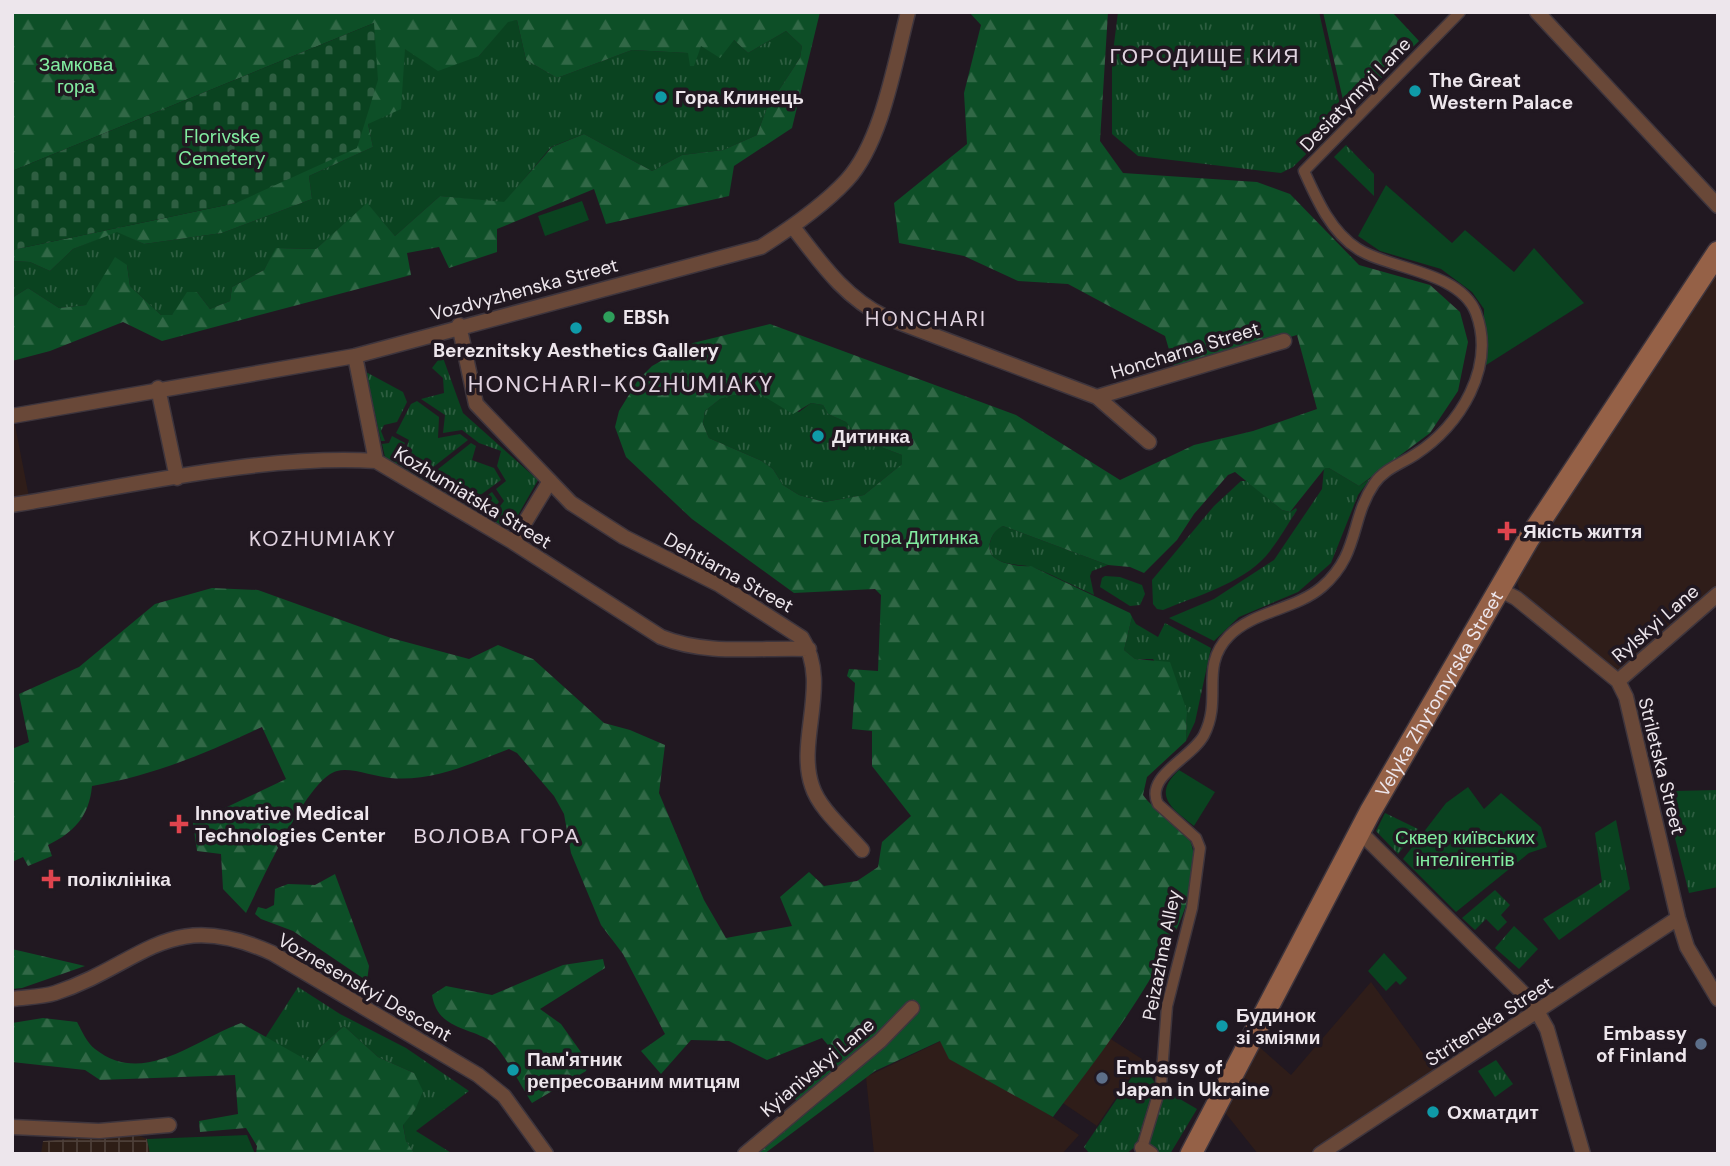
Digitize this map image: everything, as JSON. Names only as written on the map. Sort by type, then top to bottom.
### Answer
[{"type":"main road","name":"Velyka Zhytomyrska Street","points":[[1191,1154],[1360,832],[1544,514],[1718,252]]},
{"type":"street","name":"Vozdvyzhenska Street","points":[[12,416],[355,355],[458,325],[761,247],[793,227],[848,179],[875,128],[908,12]]},
{"type":"street","name":"Desiatynnyi Lane","points":[[1304,172],[1460,12]]},
{"type":"street","points":[[1536,12],[1718,206]]},
{"type":"street","name":"Peizazhna Alley","points":[[1147,1151],[1160,1085],[1167,1006],[1192,908],[1200,848],[1196,838],[1158,804],[1155,790],[1161,778],[1186,758],[1203,737],[1214,703],[1211,665],[1226,639],[1241,625],[1302,601],[1321,588],[1337,572],[1350,550],[1374,485],[1385,472],[1441,435],[1462,410],[1478,374],[1480,347],[1473,307],[1431,275],[1355,248],[1331,223],[1304,172]]},
{"type":"street","name":"Honcharna Street","points":[[793,227],[847,294],[863,306],[885,317],[1097,397],[1149,442]]},
{"type":"street","name":"Dehtiarna Street","points":[[458,325],[476,404],[571,503],[624,537],[720,585],[794,631],[809,649]]},
{"type":"street","name":"Honcharna Street","points":[[1097,397],[1284,341]]},
{"type":"street","points":[[355,355],[376,461]]},
{"type":"street","points":[[158,388],[177,478]]},
{"type":"street","name":"Kozhumiatska Street","points":[[15,505],[237,468],[351,459],[376,461],[513,542],[660,637],[684,646],[706,650],[758,647],[809,649]]},
{"type":"street","points":[[513,542],[550,481]]},
{"type":"street","name":"Striletska Street","points":[[1500,590],[1516,597],[1618,681],[1635,725],[1686,947],[1718,999]]},
{"type":"street","name":"Rylskyi Lane","points":[[1618,681],[1718,594]]},
{"type":"street","points":[[809,649],[814,682],[808,765],[812,789],[862,850]]},
{"type":"street","points":[[1360,832],[1538,1012],[1547,1030],[1583,1154]]},
{"type":"street","name":"Stritenska Street","points":[[1320,1154],[1678,918]]},
{"type":"street","name":"Voznesenskyi Descent","points":[[12,999],[53,993],[100,974],[161,941],[210,936],[242,942],[272,953],[478,1075],[504,1096],[546,1154]]},
{"type":"street","name":"Kyianivskyi Lane","points":[[745,1154],[880,1041],[912,1008]]},
{"type":"street","points":[[12,1127],[99,1131],[169,1125]]},
{"type":"shaded area","points":[[1718,271],[1718,585],[1617,673],[1520,592],[1517,582],[1552,518]]},
{"type":"shaded area","points":[[14,420],[29,497],[12,500],[12,421]]},
{"type":"shaded area","points":[[1371,982],[1438,1074],[1316,1154],[1258,1154],[1223,1110],[1256,1044],[1291,1075]]},
{"type":"shaded area","points":[[1106,1036],[1142,1059],[1097,1126],[1060,1101]]},
{"type":"shaded area","points":[[941,1041],[1079,1135],[1062,1154],[874,1154],[866,1077]]},
{"type":"shaded area","points":[[135,1134],[147,1139],[150,1154],[41,1154],[43,1141]]},
{"type":"green space","name":"Замкова гора","points":[[12,12],[820,12],[792,128],[734,166],[729,196],[606,224],[594,189],[497,229],[497,252],[449,268],[439,247],[407,253],[411,275],[162,341],[123,322],[50,351],[12,361],[12,298],[28,288],[59,308],[86,305],[115,257],[127,265],[130,286],[161,315],[172,315],[187,292],[197,292],[210,309],[230,301],[232,287],[264,270],[276,248],[316,249],[367,203],[395,236],[440,196],[504,202],[552,147],[584,134],[652,171],[682,155],[723,150],[757,135],[766,110],[800,58],[802,46],[786,31],[748,53],[734,40],[720,58],[701,46],[694,66],[690,66],[688,53],[632,50],[557,78],[526,60],[517,20],[508,22],[479,56],[438,71],[405,49],[401,109],[368,124],[373,147],[309,176],[312,199],[222,233],[144,244],[117,232],[73,249],[50,271],[30,262],[12,261],[12,250],[236,203],[374,23],[12,171]]},
{"type":"green space","name":"гора Дитинка","points":[[969,12],[1108,12],[1100,141],[1123,173],[1257,182],[1290,194],[1359,265],[1430,285],[1460,312],[1468,342],[1458,391],[1430,433],[1359,486],[1325,468],[1290,512],[1282,510],[1235,472],[1228,475],[1194,514],[1177,540],[1144,573],[1130,567],[1108,565],[1003,526],[996,530],[990,547],[995,558],[1005,563],[1031,566],[1130,613],[1132,617],[1124,650],[1135,659],[1170,662],[1187,711],[1186,741],[1147,777],[1143,795],[1189,838],[1194,867],[1187,903],[1171,942],[1148,983],[1096,1060],[1053,1117],[949,1059],[940,1041],[875,1071],[764,1154],[752,1154],[803,1111],[791,1093],[832,1050],[822,1038],[767,1060],[729,1041],[691,1040],[661,1074],[641,1051],[665,1034],[623,954],[601,925],[571,853],[564,814],[554,796],[517,753],[509,749],[436,775],[406,779],[343,770],[325,778],[299,811],[246,913],[223,889],[221,854],[197,851],[193,823],[286,779],[262,727],[179,762],[137,776],[92,786],[88,806],[79,822],[48,845],[52,856],[28,866],[23,857],[12,862],[12,749],[29,742],[19,694],[79,667],[155,604],[212,588],[258,590],[391,638],[469,659],[498,645],[533,659],[604,723],[630,730],[665,745],[659,793],[704,900],[726,938],[792,926],[780,897],[809,872],[824,886],[857,881],[878,867],[882,842],[911,816],[872,766],[872,731],[852,729],[855,683],[847,676],[849,669],[878,671],[881,595],[875,589],[794,593],[692,519],[626,457],[615,427],[619,411],[638,380],[652,366],[693,343],[770,324],[1016,415],[1120,480],[1194,445],[1253,431],[1317,409],[1297,335],[1175,370],[1165,336],[1068,284],[1018,281],[964,256],[899,243],[894,203],[967,144],[964,93],[981,25]],"holes":[[[745,392],[760,394],[793,414],[811,403],[823,405],[828,414],[846,422],[860,439],[902,455],[902,464],[864,495],[824,502],[799,495],[783,485],[773,469],[762,461],[709,438],[703,424],[705,411],[720,399]]]},
{"type":"green space","points":[[1118,12],[1319,12],[1343,118],[1293,167],[1281,173],[1138,156],[1112,134],[1112,60]]},
{"type":"green space","points":[[1323,12],[1392,12],[1419,41],[1346,113]]},
{"type":"green space","points":[[517,20],[526,60],[557,78],[632,50],[689,53],[701,46],[734,40],[748,53],[786,31],[802,46],[800,58],[766,110],[757,135],[723,150],[682,155],[652,171],[584,134],[551,147],[504,203],[440,196],[395,236],[367,204],[316,249],[277,248],[264,270],[232,287],[230,301],[210,309],[197,292],[172,315],[161,315],[130,286],[127,265],[86,305],[59,308],[28,288],[12,298],[12,261],[30,262],[50,271],[73,249],[117,231],[144,244],[222,233],[312,199],[309,176],[373,147],[368,124],[405,49],[479,56],[508,21]]},
{"type":"green space","name":"Florivske Cemetery","points":[[374,23],[378,80],[357,148],[236,203],[12,250],[12,171]]},
{"type":"green space","points":[[1346,145],[1374,174],[1374,196],[1334,157]]},
{"type":"green space","points":[[1386,185],[1452,243],[1465,230],[1514,272],[1534,248],[1584,303],[1483,367],[1484,309],[1472,292],[1441,269],[1380,251],[1358,236]]},
{"type":"green space","points":[[582,201],[589,220],[545,236],[538,216]]},
{"type":"green space","points":[[442,355],[463,413],[538,480],[513,524],[502,526],[490,519],[504,501],[496,489],[506,481],[497,466],[501,451],[479,443],[462,430],[443,433],[445,415],[421,399],[444,393],[443,378],[432,368]]},
{"type":"green space","points":[[366,372],[403,392],[407,402],[397,422],[384,425],[381,431],[385,441],[381,441]]},
{"type":"green space","points":[[745,392],[760,394],[799,412],[811,403],[823,405],[828,414],[846,422],[860,439],[902,455],[902,464],[864,495],[824,502],[799,495],[783,485],[773,469],[762,461],[709,438],[703,424],[705,411],[720,399]]},
{"type":"green space","points":[[417,401],[439,417],[438,438],[460,434],[468,440],[432,468],[405,453],[409,440],[396,433],[411,404]]},
{"type":"green space","points":[[392,436],[405,443],[399,454],[479,501],[492,492],[499,502],[486,517],[385,457],[382,444],[389,443]]},
{"type":"green space","points":[[471,443],[476,446],[472,460],[494,468],[501,480],[479,496],[437,470]]},
{"type":"green space","points":[[1324,468],[1329,468],[1359,486],[1371,478],[1358,495],[1331,563],[1298,592],[1239,617],[1214,641],[1169,618],[1214,599],[1274,560],[1322,489]]},
{"type":"green space","points":[[1241,481],[1247,481],[1282,510],[1297,510],[1266,556],[1256,566],[1231,582],[1204,594],[1163,610],[1157,609],[1153,604],[1152,580],[1214,506]]},
{"type":"green space","points":[[1003,526],[1108,565],[1092,571],[1090,576],[1094,595],[1035,568],[1003,562],[994,557],[990,549],[991,539]]},
{"type":"green space","points":[[1105,576],[1120,577],[1142,585],[1145,594],[1140,605],[1130,606],[1100,587]]},
{"type":"green space","points":[[1132,617],[1136,624],[1158,637],[1165,623],[1211,648],[1195,722],[1186,741],[1187,711],[1153,659],[1135,659],[1124,650]]},
{"type":"green space","points":[[1179,770],[1215,792],[1194,826],[1172,807],[1166,794],[1171,779]]},
{"type":"green space","name":"Сквер київських інтелігентів","points":[[1468,787],[1484,809],[1501,793],[1541,827],[1547,847],[1529,853],[1456,912],[1403,859],[1446,803]]},
{"type":"green space","points":[[1718,790],[1718,887],[1689,893],[1664,795],[1674,791]]},
{"type":"green space","points":[[1385,813],[1418,829],[1398,854],[1376,831]]},
{"type":"green space","points":[[1616,820],[1630,889],[1559,940],[1543,919],[1602,882],[1595,833]]},
{"type":"green space","points":[[335,874],[369,966],[367,981],[293,931],[261,919],[255,914],[258,907],[266,909],[274,905],[275,889],[288,884],[315,885]]},
{"type":"green space","points":[[1495,890],[1510,905],[1501,915],[1507,922],[1498,931],[1486,919],[1475,930],[1462,918]]},
{"type":"green space","points":[[1514,926],[1538,949],[1519,969],[1495,948]]},
{"type":"green space","points":[[12,949],[85,966],[12,989]]},
{"type":"green space","points":[[1384,953],[1407,978],[1400,985],[1396,981],[1386,991],[1368,971]]},
{"type":"green space","points":[[603,959],[605,968],[540,1009],[561,1024],[588,1062],[586,1071],[532,1103],[494,1044],[446,1020],[435,1006],[432,995],[446,986],[492,995],[563,965]]},
{"type":"green space","points":[[298,987],[340,1014],[406,1048],[469,1091],[416,1131],[453,1154],[415,1154],[406,1141],[403,1124],[415,1110],[414,1073],[378,1057],[344,1026],[321,1046],[310,1063],[265,1038]]},
{"type":"green space","points":[[43,1018],[77,1022],[95,1049],[113,1059],[132,1063],[169,1057],[241,1023],[310,1062],[321,1046],[344,1026],[378,1057],[414,1073],[423,1091],[415,1110],[403,1125],[406,1141],[415,1154],[256,1154],[257,1146],[246,1128],[200,1132],[199,1121],[238,1114],[235,1075],[100,1080],[85,1070],[12,1062],[12,1023]]},
{"type":"green space","points":[[1496,1060],[1513,1084],[1495,1097],[1478,1071]]},
{"type":"green space","points":[[1142,1062],[1155,1083],[1136,1146],[1126,1154],[1090,1154],[1084,1147]]},
{"type":"green space","points":[[1161,1088],[1197,1109],[1170,1154],[1158,1154],[1148,1145]]},
{"type":"green space","points":[[247,1135],[255,1154],[150,1154],[147,1139]]},
{"type":"place","name":"The Great Western Palace","points":[[1415,91]]},
{"type":"place","name":"Гора Клинець","points":[[661,97]]},
{"type":"place","name":"EBSh","points":[[609,317]]},
{"type":"place","name":"Bereznitsky Aesthetics Gallery","points":[[576,328]]},
{"type":"place","name":"Дитинка","points":[[818,436]]},
{"type":"place","name":"Якість життя","points":[[1507,531]]},
{"type":"place","name":"Innovative Medical Technologies Center","points":[[179,824]]},
{"type":"place","name":"поліклініка","points":[[51,879]]},
{"type":"place","name":"Будинок зі зміями","points":[[1222,1026]]},
{"type":"place","name":"Embassy of Finland","points":[[1701,1044]]},
{"type":"place","name":"Пам'ятник репресованим митцям","points":[[513,1070]]},
{"type":"place","name":"Embassy of Japan in Ukraine","points":[[1102,1078]]},
{"type":"place","name":"Охматдит","points":[[1433,1112]]},
{"type":"district","name":"ГОРОДИЩЕ КИЯ","points":[[1205,56]]},
{"type":"district","name":"HONCHARI","points":[[926,319]]},
{"type":"district","name":"HONCHARI-KOZHUMIAKY","points":[[621,384]]},
{"type":"district","name":"KOZHUMIAKY","points":[[323,539]]},
{"type":"district","name":"ВОЛОВА ГОРА","points":[[497,836]]}]
